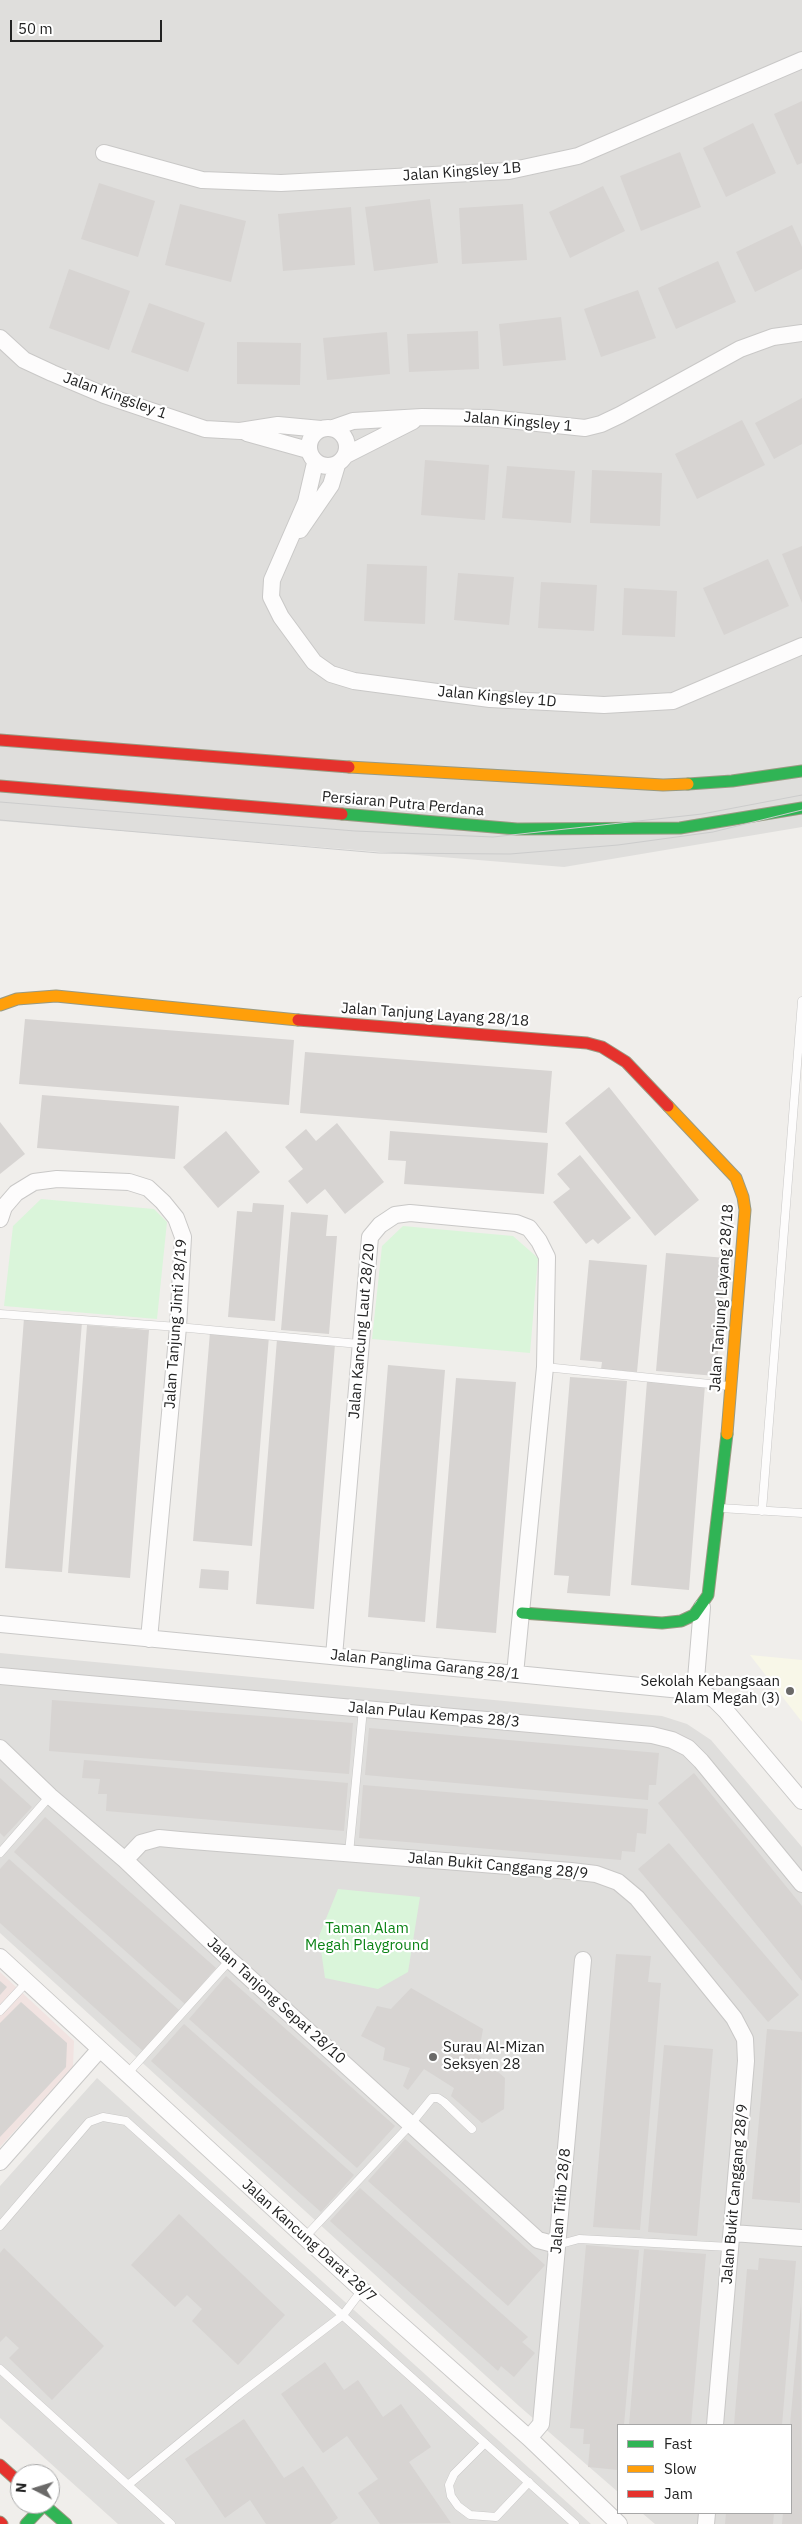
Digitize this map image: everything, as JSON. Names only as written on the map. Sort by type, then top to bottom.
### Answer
[{"type":"main road","points":[[0,740],[350,767],[663,785],[732,781],[802,771]]},
{"type":"main road","name":"Persiaran Putra Perdana","points":[[0,786],[517,829],[680,828],[802,808]]},
{"type":"main road","name":"Jalan Tanjung Layang 28/18","points":[[0,1005],[17,999],[56,996],[292,1019],[570,1041],[602,1047],[626,1062],[727,1168],[740,1186],[745,1210],[732,1386],[708,1595],[702,1607]]},
{"type":"main road","points":[[522,1613],[662,1623],[681,1621],[694,1615],[702,1607]]},
{"type":"main road","points":[[0,2465],[10,2474]]},
{"type":"main road","points":[[26,2524],[34,2514]]},
{"type":"main road","points":[[54,2514],[66,2524]]},
{"type":"street","name":"Jalan Kingsley 1B","points":[[104,153],[202,180],[281,183],[509,171],[578,156],[802,60]]},
{"type":"street","name":"Jalan Kingsley 1","points":[[0,338],[24,360],[104,395],[205,429],[240,431],[278,425],[327,429],[354,421],[422,417],[489,418],[585,428],[608,421],[740,349],[773,337],[802,333]]},
{"type":"street","points":[[341,460],[345,438],[327,429],[311,437],[312,457],[326,467],[341,460],[422,417]]},
{"type":"street","name":"Jalan Kingsley 1","points":[[240,431],[312,457]]},
{"type":"street","name":"Jalan Kingsley 1D","points":[[312,457],[306,502],[272,580],[271,597],[281,617],[314,662],[331,674],[354,680],[500,700],[604,706],[673,701],[802,646]]},
{"type":"street","name":"Jalan Kingsley 1D","points":[[285,550],[319,505],[331,485],[341,460]]},
{"type":"street","name":"Jalan Tanjung Jinti 28/19","points":[[0,1219],[4,1207],[16,1193],[34,1182],[56,1179],[129,1182],[148,1188],[163,1202],[176,1218],[183,1237],[178,1327],[149,1638]]},
{"type":"street","name":"Jalan Kancung Laut 28/20","points":[[334,1656],[359,1344],[370,1237],[380,1225],[395,1215],[410,1213],[516,1223],[529,1228],[539,1241],[547,1256],[548,1275],[545,1367],[515,1674]]},
{"type":"street","points":[[694,1691],[702,1607]]},
{"type":"street","name":"Jalan Panglima Garang 28/1","points":[[0,1624],[702,1692],[715,1700],[802,1801]]},
{"type":"street","name":"Jalan Pulau Kempas 28/3","points":[[0,1676],[652,1735],[672,1740],[688,1748],[701,1761],[802,1884]]},
{"type":"street","name":"Jalan Tanjong Sepat 28/10","points":[[0,1748],[50,1796],[125,1860],[230,1960],[538,2240],[557,2244]]},
{"type":"street","name":"Jalan Bukit Canggang 28/9","points":[[125,1860],[141,1843],[159,1838],[596,1874],[618,1882],[636,1898],[734,2018],[745,2039],[746,2062],[715,2424]]},
{"type":"street","name":"Jalan Kancung Darat 28/7","points":[[0,1957],[362,2290],[529,2438],[619,2524]]},
{"type":"street","name":"Jalan Titib 28/8","points":[[529,2438],[541,2424],[583,1960]]},
{"type":"street","points":[[0,2162],[100,2049]]},
{"type":"street","points":[[731,2240],[802,2238]]},
{"type":"lane","points":[[762,1511],[802,1000]]},
{"type":"lane","points":[[0,1314],[178,1327],[359,1344]]},
{"type":"lane","points":[[545,1367],[732,1386]]},
{"type":"lane","points":[[718,1508],[802,1513]]},
{"type":"lane","points":[[349,1853],[363,1708]]},
{"type":"lane","points":[[0,1854],[50,1796]]},
{"type":"lane","points":[[128,2074],[230,1960]]},
{"type":"lane","points":[[0,2010],[26,1982]]},
{"type":"lane","points":[[305,2237],[411,2124],[432,2098],[438,2098],[472,2129]]},
{"type":"lane","points":[[0,2226],[90,2122],[103,2117],[126,2121],[575,2524]]},
{"type":"lane","points":[[557,2244],[579,2239],[731,2240]]},
{"type":"lane","points":[[128,2485],[237,2396],[343,2315],[362,2290]]},
{"type":"lane","points":[[0,2369],[171,2524]]},
{"type":"lane","points":[[486,2443],[454,2474],[449,2485],[451,2496],[458,2506],[470,2515],[496,2517],[529,2482]]},
{"type":"shaded area","points":[[0,0],[802,0],[802,827],[564,867],[0,821]]},
{"type":"shaded area","points":[[0,1653],[662,1716],[687,1724],[711,1740],[802,1847],[802,2524],[655,2524],[643,2514],[792,2514],[792,2424],[617,2424],[617,2491],[519,2406],[0,1933]]},
{"type":"shaded area","name":"Sekolah Kebangsaan Alam Megah (3)","points":[[750,1655],[802,1660],[802,1722]]},
{"type":"shaded area","points":[[0,1972],[74,2041],[73,2067],[0,2147]]},
{"type":"shaded area","points":[[97,2078],[591,2524],[118,2524],[60,2472],[60,2464],[51,2464],[0,2418],[0,2186]]},
{"type":"green space","points":[[41,1199],[154,1209],[167,1222],[157,1319],[4,1306],[13,1226]]},
{"type":"green space","points":[[403,1226],[513,1236],[538,1258],[530,1353],[372,1339],[382,1246]]},
{"type":"green space","name":"Taman Alam Megah Playground","points":[[338,1889],[420,1897],[408,1972],[378,1989],[325,1978],[319,1936]]},
{"type":"building","points":[[802,101],[802,163],[797,165],[774,114]]},
{"type":"building","points":[[753,123],[776,173],[726,197],[703,148]]},
{"type":"building","points":[[680,152],[701,207],[641,231],[620,176]]},
{"type":"building","points":[[99,183],[155,201],[138,257],[81,239]]},
{"type":"building","points":[[603,186],[625,231],[570,258],[549,212]]},
{"type":"building","points":[[430,199],[438,263],[374,271],[365,207]]},
{"type":"building","points":[[180,204],[246,221],[231,282],[165,265]]},
{"type":"building","points":[[523,204],[527,260],[462,264],[459,208]]},
{"type":"building","points":[[351,207],[355,265],[283,271],[278,214]]},
{"type":"building","points":[[792,225],[802,247],[802,269],[755,292],[736,252]]},
{"type":"building","points":[[718,261],[736,302],[676,329],[658,288]]},
{"type":"building","points":[[69,269],[130,291],[109,350],[49,328]]},
{"type":"building","points":[[638,290],[656,338],[601,357],[584,309]]},
{"type":"building","points":[[149,303],[205,323],[188,372],[131,352]]},
{"type":"building","points":[[561,317],[566,360],[503,366],[499,324]]},
{"type":"building","points":[[478,331],[479,369],[409,372],[407,334]]},
{"type":"building","points":[[387,332],[390,374],[327,380],[323,338]]},
{"type":"building","points":[[237,342],[301,343],[300,385],[237,384]]},
{"type":"building","points":[[802,398],[802,444],[774,459],[755,423]]},
{"type":"building","points":[[742,420],[765,465],[697,499],[675,454]]},
{"type":"building","points":[[425,460],[489,465],[485,520],[421,515]]},
{"type":"building","points":[[507,466],[575,471],[571,523],[502,518]]},
{"type":"building","points":[[592,470],[662,473],[660,526],[590,523]]},
{"type":"building","points":[[802,546],[802,603],[782,554]]},
{"type":"building","points":[[768,559],[789,606],[724,635],[703,588]]},
{"type":"building","points":[[367,564],[427,566],[425,624],[364,621]]},
{"type":"building","points":[[458,573],[514,577],[509,625],[454,620]]},
{"type":"building","points":[[541,582],[597,585],[594,631],[538,628]]},
{"type":"building","points":[[624,588],[677,591],[675,637],[622,635]]},
{"type":"building","points":[[25,1019],[294,1040],[289,1105],[19,1084]]},
{"type":"building","points":[[305,1052],[552,1071],[547,1133],[300,1113]]},
{"type":"building","points":[[609,1087],[699,1200],[655,1236],[565,1123]]},
{"type":"building","points":[[42,1095],[179,1106],[175,1159],[37,1148]]},
{"type":"building","points":[[0,1122],[25,1154],[0,1174]]},
{"type":"building","points":[[337,1123],[384,1182],[345,1214],[325,1189],[307,1204],[288,1181],[303,1169],[285,1147],[306,1129],[316,1141]]},
{"type":"building","points":[[226,1131],[260,1172],[218,1208],[183,1167]]},
{"type":"building","points":[[390,1131],[548,1143],[544,1194],[404,1184],[406,1161],[388,1160]]},
{"type":"building","points":[[580,1155],[631,1218],[598,1244],[593,1239],[586,1244],[553,1202],[570,1189],[557,1174]]},
{"type":"building","points":[[253,1203],[284,1205],[275,1321],[228,1317],[237,1211],[252,1212]]},
{"type":"building","points":[[291,1212],[328,1215],[326,1236],[337,1236],[329,1334],[281,1330]]},
{"type":"building","points":[[666,1253],[726,1258],[716,1376],[656,1371]]},
{"type":"building","points":[[589,1260],[647,1265],[637,1372],[601,1369],[602,1362],[580,1360]]},
{"type":"building","points":[[24,1318],[82,1322],[62,1572],[5,1568]]},
{"type":"building","points":[[87,1325],[149,1330],[130,1578],[68,1573]]},
{"type":"building","points":[[210,1332],[269,1336],[252,1546],[193,1541]]},
{"type":"building","points":[[277,1339],[335,1344],[314,1609],[256,1604]]},
{"type":"building","points":[[388,1365],[445,1370],[425,1622],[368,1617]]},
{"type":"building","points":[[570,1377],[627,1381],[610,1596],[567,1593],[569,1576],[554,1575]]},
{"type":"building","points":[[456,1378],[516,1382],[496,1633],[436,1628]]},
{"type":"building","points":[[647,1381],[705,1385],[689,1590],[631,1585]]},
{"type":"building","points":[[201,1569],[229,1571],[228,1590],[199,1588]]},
{"type":"building","points":[[52,1700],[353,1723],[349,1774],[49,1751]]},
{"type":"building","points":[[369,1728],[659,1753],[656,1785],[649,1785],[648,1800],[365,1775]]},
{"type":"building","points":[[84,1760],[348,1783],[344,1831],[106,1811],[107,1794],[98,1794],[100,1779],[82,1778]]},
{"type":"building","points":[[694,1773],[802,1906],[802,1981],[658,1803]]},
{"type":"building","points":[[0,1778],[32,1807],[4,1837],[0,1833]]},
{"type":"building","points":[[363,1785],[648,1809],[646,1834],[637,1833],[635,1852],[622,1851],[621,1860],[359,1838]]},
{"type":"building","points":[[45,1817],[216,1968],[185,2004],[14,1852]]},
{"type":"building","points":[[669,1843],[799,1995],[768,2022],[638,1869]]},
{"type":"building","points":[[9,1859],[179,2010],[143,2051],[0,1923],[0,1869]]},
{"type":"building","points":[[616,1954],[651,1956],[648,1982],[661,1983],[640,2230],[593,2227]]},
{"type":"building","points":[[226,1976],[395,2126],[357,2168],[189,2019]]},
{"type":"building","points":[[0,1981],[7,1987],[0,1995]]},
{"type":"building","name":"Surau Al-Mizan Seksyen 28","points":[[411,1988],[483,2029],[481,2040],[474,2051],[505,2078],[504,2109],[482,2123],[451,2096],[454,2088],[424,2069],[408,2090],[403,2086],[410,2068],[383,2060],[385,2048],[361,2036],[377,2006],[391,2009]]},
{"type":"building","points":[[21,2002],[67,2043],[66,2067],[0,2137],[0,2023]]},
{"type":"building","points":[[184,2024],[354,2175],[321,2212],[151,2061]]},
{"type":"building","points":[[767,2029],[802,2032],[800,2203],[752,2199]]},
{"type":"building","points":[[664,2045],[713,2049],[697,2236],[648,2232]]},
{"type":"building","points":[[405,2139],[545,2265],[508,2306],[368,2181]]},
{"type":"building","points":[[360,2188],[528,2337],[522,2342],[535,2353],[514,2377],[501,2366],[498,2371],[330,2221]]},
{"type":"building","points":[[179,2214],[285,2315],[238,2365],[192,2321],[202,2309],[187,2295],[175,2307],[131,2265]]},
{"type":"building","points":[[586,2245],[639,2250],[624,2424],[617,2424],[617,2470],[588,2467],[590,2444],[583,2444],[584,2429],[570,2428]]},
{"type":"building","points":[[4,2248],[104,2346],[52,2400],[9,2358],[19,2348],[6,2336],[0,2342],[0,2253]]},
{"type":"building","points":[[644,2249],[706,2254],[691,2424],[629,2424]]},
{"type":"building","points":[[759,2258],[796,2261],[782,2424],[734,2424],[747,2269],[758,2270]]},
{"type":"building","points":[[801,2303],[802,2524],[782,2524],[783,2514],[792,2514],[792,2424],[790,2424]]},
{"type":"building","points":[[325,2362],[344,2390],[358,2380],[383,2417],[401,2404],[431,2447],[409,2462],[451,2523],[380,2524],[358,2493],[378,2479],[347,2436],[323,2453],[281,2394]]},
{"type":"building","points":[[244,2419],[284,2478],[303,2466],[338,2518],[330,2524],[266,2524],[250,2500],[225,2518],[185,2459]]},
{"type":"building","points":[[726,2514],[774,2514],[773,2524],[725,2524]]},
{"type":"tram line","points":[[0,802],[355,831],[493,837],[702,814],[802,795]]},
{"type":"tram line","points":[[0,820],[379,853],[510,854],[618,845],[713,832],[802,810]]},
{"type":"traffic: fast","points":[[688,784],[732,781],[802,771]]},
{"type":"traffic: fast","points":[[342,814],[517,829],[680,828],[802,808]]},
{"type":"traffic: fast","points":[[522,1613],[662,1623],[681,1621],[694,1615],[708,1595],[727,1434]]},
{"type":"traffic: fast","points":[[26,2524],[35,2514]]},
{"type":"traffic: fast","points":[[54,2514],[66,2524]]},
{"type":"traffic: slow","points":[[349,767],[663,785],[688,784]]},
{"type":"traffic: slow","points":[[0,1005],[17,999],[56,996],[298,1020]]},
{"type":"traffic: slow","points":[[668,1106],[736,1178],[743,1197],[745,1210],[727,1434]]},
{"type":"traffic: jam","points":[[0,740],[349,767]]},
{"type":"traffic: jam","points":[[0,786],[342,814]]},
{"type":"traffic: jam","points":[[298,1020],[587,1043],[602,1047],[626,1062],[668,1106]]},
{"type":"traffic: jam","points":[[0,2465],[10,2474]]},
{"type":"place","name":"Sekolah Kebangsaan Alam Megah (3)","points":[[790,1691]]},
{"type":"place","name":"Surau Al-Mizan Seksyen 28","points":[[433,2057]]}]
